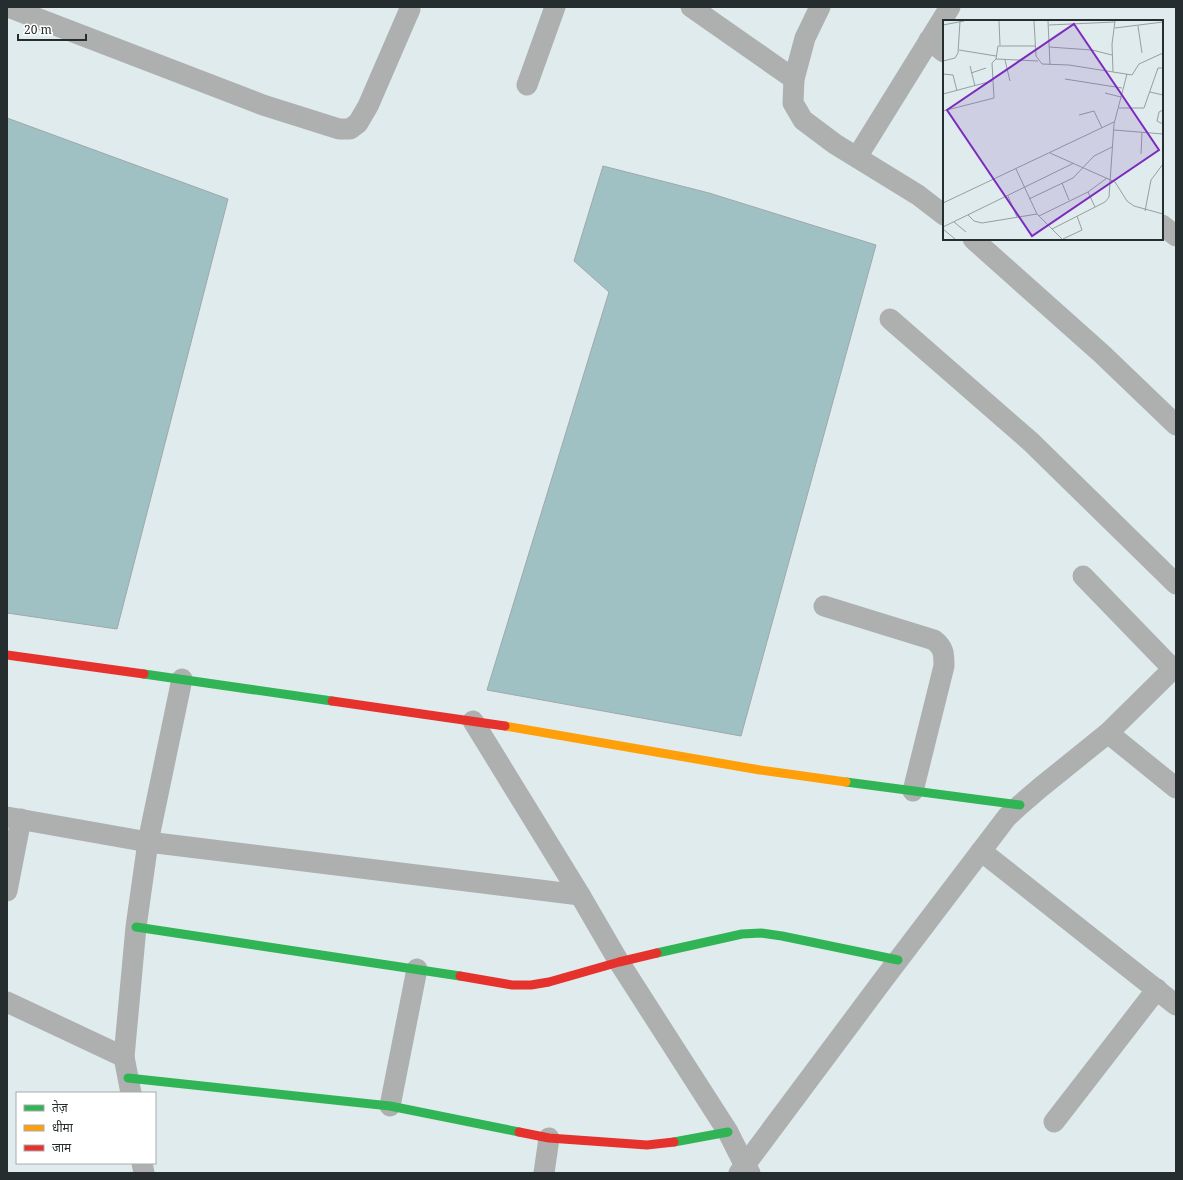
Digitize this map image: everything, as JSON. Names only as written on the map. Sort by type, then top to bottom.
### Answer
[{"type":"street","points":[[8,7],[263,105],[339,129],[350,129],[358,123],[368,106],[410,8]]},
{"type":"street","points":[[527,85],[555,7]]},
{"type":"street","points":[[692,7],[794,79]]},
{"type":"street","points":[[820,7],[805,38],[794,79],[792,103],[803,120],[835,144],[918,195],[943,215]]},
{"type":"street","points":[[946,20],[950,7]]},
{"type":"street","points":[[857,157],[937,46],[943,28]]},
{"type":"street","points":[[1163,226],[1176,236]]},
{"type":"street","points":[[974,240],[1102,354],[1176,425]]},
{"type":"street","points":[[890,319],[1031,442],[1176,584]]},
{"type":"street","points":[[745,1171],[898,960],[1008,818],[1020,805],[1108,733],[1174,668],[1084,576]]},
{"type":"street","points":[[824,606],[934,640],[941,645],[944,655],[944,666],[913,791]]},
{"type":"street","points":[[7,655],[473,721],[760,770],[1020,805]]},
{"type":"street","points":[[182,679],[148,842],[136,927],[124,1057],[129,1086],[390,1106],[550,1138],[647,1145],[664,1144],[728,1132]]},
{"type":"street","points":[[473,721],[580,895],[619,962],[728,1132],[745,1171]]},
{"type":"street","points":[[1108,733],[1176,788]]},
{"type":"street","points":[[7,891],[14,818],[148,842],[580,895]]},
{"type":"street","points":[[981,851],[1176,1004]]},
{"type":"street","points":[[136,927],[417,969],[512,985],[531,985],[549,982],[619,962],[742,934],[760,933],[782,936],[898,960]]},
{"type":"street","points":[[390,1106],[417,969]]},
{"type":"street","points":[[1054,1122],[1157,989]]},
{"type":"street","points":[[7,1002],[124,1057]]},
{"type":"street","points":[[544,1173],[550,1138]]},
{"type":"building","points":[[7,118],[228,199],[117,629],[7,613]]},
{"type":"building","points":[[603,166],[709,193],[876,245],[741,736],[487,690],[609,292],[574,261]]},
{"type":"traffic: fast","points":[[144,674],[332,701]]},
{"type":"traffic: fast","points":[[846,782],[1020,805]]},
{"type":"traffic: fast","points":[[136,927],[460,976]]},
{"type":"traffic: fast","points":[[657,953],[742,934],[761,933],[898,960]]},
{"type":"traffic: fast","points":[[128,1078],[390,1106],[519,1132]]},
{"type":"traffic: fast","points":[[674,1142],[728,1132]]},
{"type":"traffic: slow","points":[[505,726],[760,770],[846,782]]},
{"type":"traffic: jam","points":[[7,655],[144,674]]},
{"type":"traffic: jam","points":[[332,701],[505,726]]},
{"type":"traffic: jam","points":[[460,976],[512,985],[531,985],[549,982],[657,953]]},
{"type":"traffic: jam","points":[[519,1132],[549,1138],[647,1145],[674,1142]]}]
